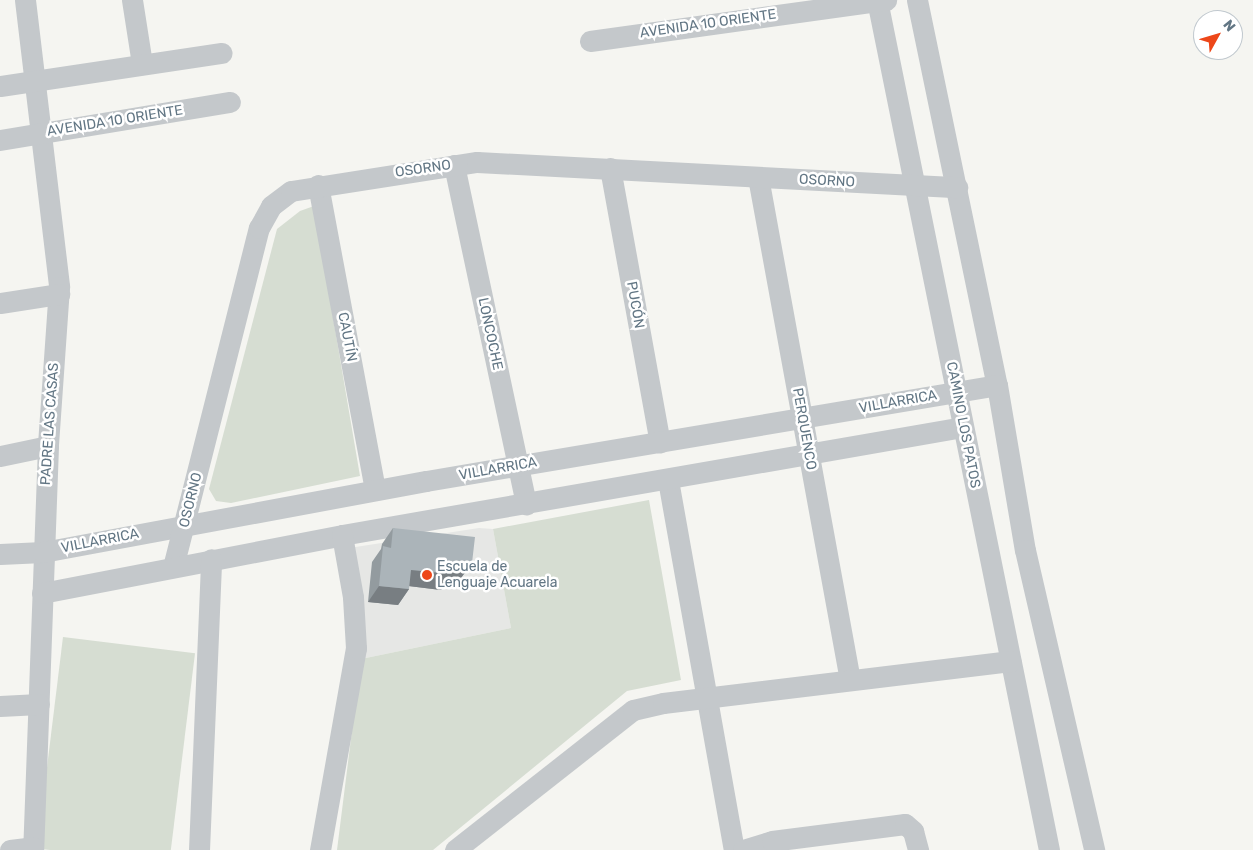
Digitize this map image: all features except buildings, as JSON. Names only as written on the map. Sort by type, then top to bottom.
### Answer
[{"type":"street","name":"PADRE LAS CASAS","points":[[25,0],[42,133],[59,294],[48,446],[43,552],[33,849]]},
{"type":"street","points":[[132,0],[142,64]]},
{"type":"street","name":"AVENIDA 10 ORIENTE","points":[[590,41],[880,0]]},
{"type":"street","name":"CAMINO LOS PATOS","points":[[880,0],[914,186],[1049,850]]},
{"type":"street","points":[[917,0],[997,385],[1024,550],[1094,850]]},
{"type":"street","points":[[0,86],[222,53]]},
{"type":"street","name":"AVENIDA 10 ORIENTE","points":[[0,140],[230,102]]},
{"type":"street","name":"OSORNO","points":[[172,567],[185,525],[259,228],[270,206],[291,191],[318,184],[454,165],[500,162],[956,187]]},
{"type":"street","name":"LONCOCHE","points":[[454,165],[526,504]]},
{"type":"street","name":"PUCÓN","points":[[610,168],[660,442]]},
{"type":"street","name":"PERQUENCO","points":[[758,177],[850,680]]},
{"type":"street","name":"CAUTÍN","points":[[318,184],[375,490]]},
{"type":"street","points":[[0,303],[59,294]]},
{"type":"street","name":"VILLARRICA","points":[[0,554],[43,552],[375,490],[997,385]]},
{"type":"street","points":[[42,592],[342,535],[668,480],[963,427]]},
{"type":"street","points":[[0,456],[48,446]]},
{"type":"street","points":[[668,480],[734,850]]},
{"type":"street","points":[[320,850],[356,648],[353,597],[342,535]]},
{"type":"street","points":[[199,850],[211,559]]},
{"type":"street","points":[[455,850],[633,710],[708,697],[1010,661]]},
{"type":"street","points":[[0,706],[39,704]]},
{"type":"street","points":[[743,850],[772,841],[905,824],[913,831],[918,850]]},
{"type":"street","points":[[10,850],[33,849]]},
{"type":"shaded area","points":[[314,206],[360,476],[231,503],[216,501],[209,489],[277,229],[300,211]]},
{"type":"shaded area","points":[[649,500],[681,680],[627,691],[433,850],[337,850],[361,659],[511,628],[493,529]]},
{"type":"shaded area","name":"Escuela de Lenguaje Acuarela","points":[[479,528],[493,529],[511,628],[361,659],[349,548]]},
{"type":"shaded area","points":[[63,637],[195,653],[171,850],[37,848]]},
{"type":"place","name":"Escuela de Lenguaje Acuarela","points":[[427,575]]}]
